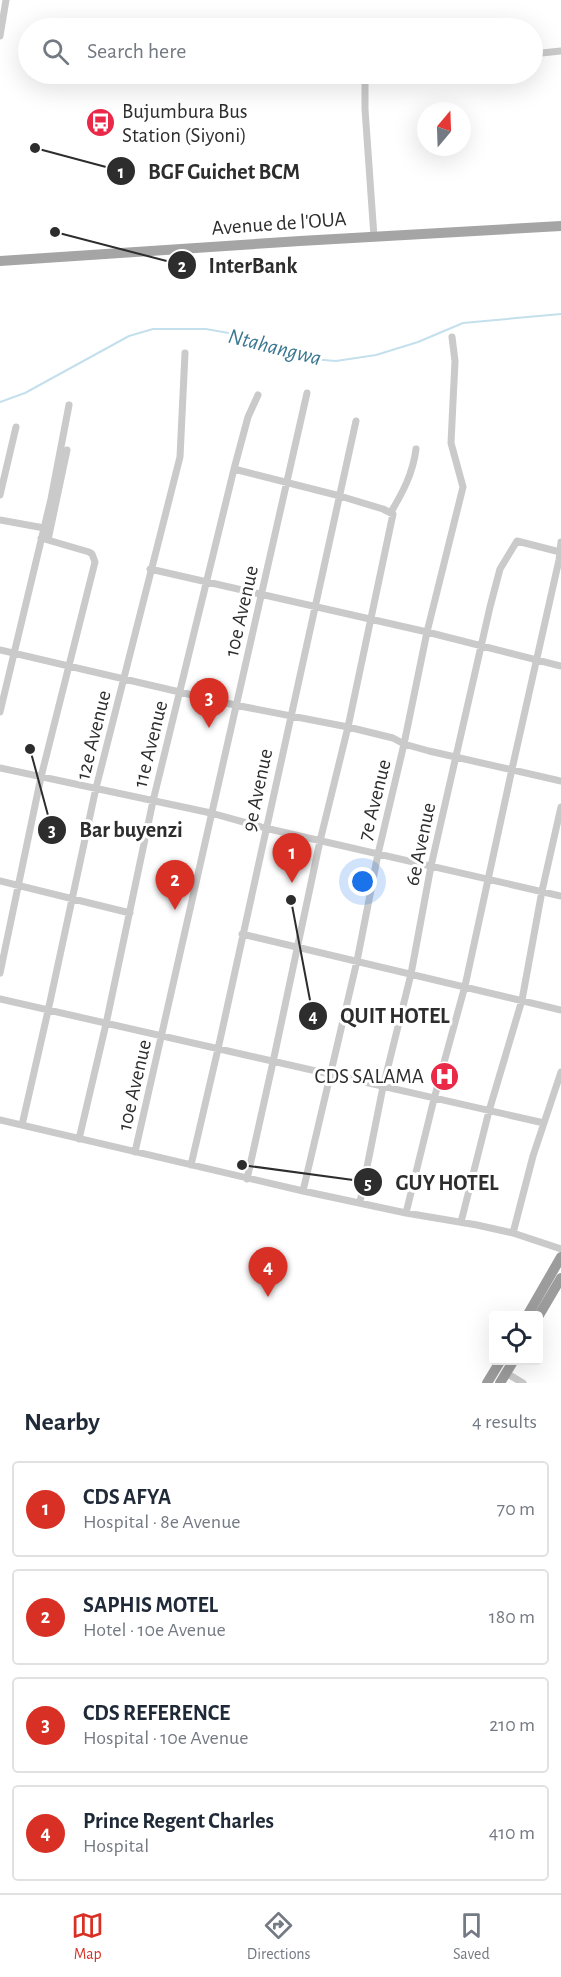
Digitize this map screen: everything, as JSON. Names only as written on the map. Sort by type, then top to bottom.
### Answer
[{"type":"highway","points":[[530,1311],[561,1257]]},
{"type":"highway","points":[[542,1311],[561,1278]]},
{"type":"highway","points":[[487,1383],[498,1365]]},
{"type":"highway","points":[[500,1383],[511,1365]]},
{"type":"main road","name":"Avenue de l'OUA","points":[[0,261],[561,226]]},
{"type":"street","points":[[0,36],[6,0]]},
{"type":"street","points":[[543,53],[561,51]]},
{"type":"street","points":[[365,84],[374,237]]},
{"type":"street","name":"7e Avenue","points":[[303,1191],[357,961],[427,632],[463,487],[451,443],[455,370],[452,337]]},
{"type":"street","name":"12e Avenue","points":[[22,1125],[96,788],[180,457],[185,353]]},
{"type":"street","name":"10e Avenue","points":[[135,1152],[307,393]]},
{"type":"street","name":"11e Avenue","points":[[79,1139],[153,801],[234,469],[248,417],[258,395]]},
{"type":"street","points":[[44,539],[44,528],[69,405]]},
{"type":"street","name":"9e Avenue","points":[[191,1165],[356,422]]},
{"type":"street","points":[[0,495],[16,427]]},
{"type":"street","points":[[247,1179],[320,841],[348,727],[392,515],[408,481],[416,449]]},
{"type":"street","points":[[0,712],[13,653],[67,450]]},
{"type":"street","points":[[234,469],[340,496],[392,515]]},
{"type":"street","points":[[0,520],[44,528]]},
{"type":"street","points":[[0,973],[41,777],[95,562],[89,552],[44,539]]},
{"type":"street","name":"6e Avenue","points":[[360,1202],[383,1087],[411,974],[431,866],[500,569],[515,543],[519,541],[560,557]]},
{"type":"street","points":[[406,1213],[465,986],[560,557],[561,543]]},
{"type":"street","points":[[150,569],[427,632],[561,666]]},
{"type":"street","points":[[0,650],[235,705],[348,727],[456,757],[561,781]]},
{"type":"street","points":[[0,768],[211,813],[265,828],[561,896]]},
{"type":"street","points":[[461,1222],[489,1110],[522,1000],[542,891],[561,807]]},
{"type":"street","points":[[0,881],[130,913]]},
{"type":"street","points":[[242,934],[561,1010]]},
{"type":"street","points":[[0,999],[544,1123]]},
{"type":"street","points":[[513,1233],[533,1156],[561,1072]]},
{"type":"street","points":[[0,1120],[247,1179],[513,1233],[561,1249]]},
{"type":"street","points":[[506,1373],[523,1383]]},
{"type":"waterway","name":"Ntahangwa","points":[[0,402],[25,393],[129,336],[153,329],[206,329],[234,334],[311,359],[336,361],[376,355],[418,342],[463,323],[561,314]]},
{"type":"place","name":"Bujumbura Bus Station (Siyoni)","points":[[101,123]]},
{"type":"place","name":"BGF Guichet BCM","points":[[35,148]]},
{"type":"place","name":"InterBank","points":[[55,232]]},
{"type":"place","name":"CDS REFERENCE","points":[[209,728]]},
{"type":"place","name":"Bar buyenzi","points":[[30,749]]},
{"type":"place","name":"CDS AFYA","points":[[292,883]]},
{"type":"place","name":"QUIT HOTEL","points":[[291,900]]},
{"type":"place","name":"SAPHIS MOTEL","points":[[175,910]]},
{"type":"place","name":"CDS SALAMA","points":[[445,1076]]},
{"type":"place","name":"GUY HOTEL","points":[[242,1165]]},
{"type":"place","name":"Prince Regent Charles","points":[[268,1297]]}]
